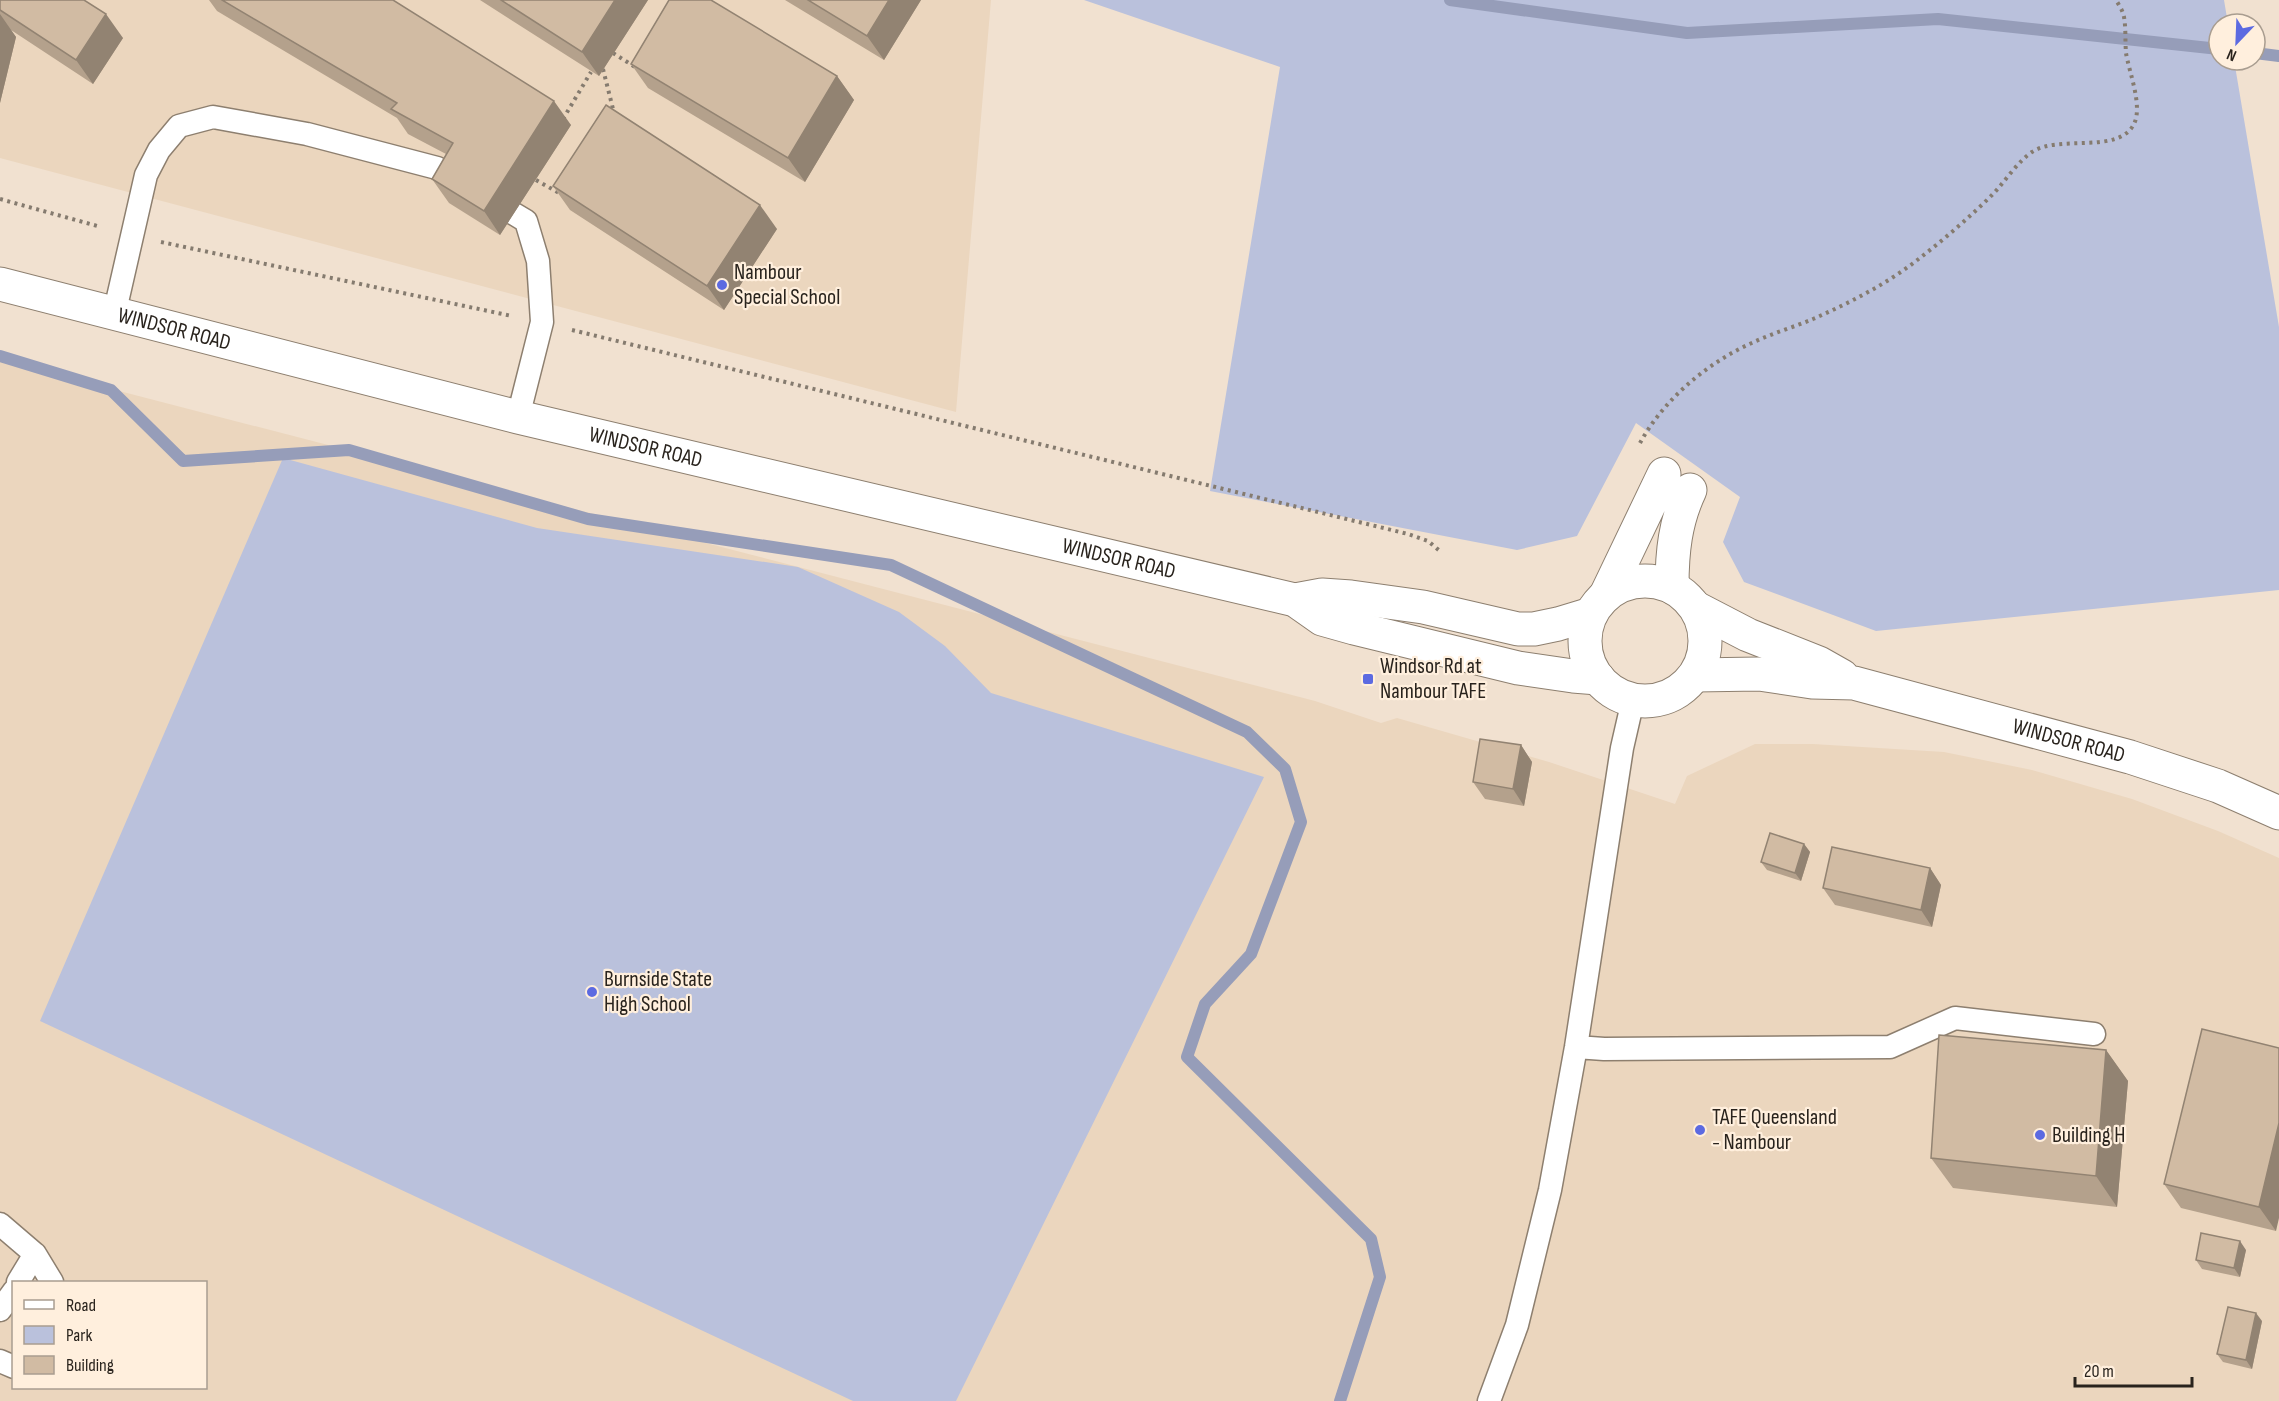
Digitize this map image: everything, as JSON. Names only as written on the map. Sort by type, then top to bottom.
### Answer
[{"type":"street","name":"WINDSOR ROAD","points":[[0,284],[518,417],[1295,600],[1322,619],[1354,628],[1518,668],[1598,678]]},
{"type":"street","points":[[1599,605],[1621,586],[1637,581],[1655,582],[1672,587],[1696,608],[1703,625],[1705,643],[1702,660],[1695,675],[1682,688],[1667,697],[1650,701],[1633,700],[1614,692],[1598,678],[1590,664],[1585,647],[1586,631],[1599,605],[1677,482],[1677,523],[1672,558],[1672,587]]},
{"type":"street","name":"WINDSOR ROAD","points":[[1295,600],[1322,595],[1351,597],[1423,607],[1518,629],[1534,629],[1558,624],[1599,605]]},
{"type":"street","name":"WINDSOR ROAD","points":[[1696,608],[1748,635],[1819,663],[1854,683]]},
{"type":"street","name":"WINDSOR ROAD","points":[[1695,675],[1759,674],[1812,682],[1854,683],[2130,757],[2218,786],[2279,813]]},
{"type":"lane","points":[[114,315],[146,175],[159,150],[179,126],[213,117],[307,134],[437,168],[526,221],[538,261],[542,322],[518,417]]},
{"type":"lane","points":[[1489,1401],[1517,1325],[1550,1190],[1576,1047],[1622,748],[1633,700]]},
{"type":"lane","points":[[1576,1047],[1616,1049],[1890,1047],[1955,1018],[2094,1034]]},
{"type":"lane","points":[[0,1224],[35,1254],[51,1281]]},
{"type":"lane","points":[[19,1281],[35,1254]]},
{"type":"lane","points":[[0,1310],[12,1294]]},
{"type":"path","points":[[1640,443],[1657,418],[1679,393],[1705,371],[1728,355],[1753,342],[1848,303],[1916,261],[1990,197],[2032,152],[2049,144],[2105,142],[2123,135],[2134,125],[2137,109],[2126,54],[2124,15],[2116,0]]},
{"type":"path","points":[[613,53],[643,73]]},
{"type":"path","points":[[603,69],[617,123]]},
{"type":"path","points":[[563,120],[591,72]]},
{"type":"path","points":[[536,180],[565,197]]},
{"type":"path","points":[[0,199],[131,235],[542,322],[1408,534],[1428,541],[1441,552]]},
{"type":"shaded area","name":"Nambour Special School","points":[[0,0],[991,0],[956,412],[0,158]]},
{"type":"shaded area","points":[[0,360],[1315,701],[1381,723],[1397,718],[1549,762],[1675,804],[1687,776],[1755,744],[1813,744],[1944,752],[2032,770],[2132,799],[2218,831],[2279,858],[2279,1401],[0,1401]]},
{"type":"green space","points":[[1084,0],[2224,0],[2226,12],[2207,12],[2207,72],[2236,72],[2279,327],[2279,590],[1876,631],[1744,582],[1723,542],[1740,497],[1636,423],[1577,536],[1517,550],[1210,491],[1280,67]]},
{"type":"green space","name":"Burnside State High School","points":[[283,458],[537,528],[798,567],[899,612],[945,646],[991,693],[1264,777],[956,1401],[853,1401],[40,1021]]},
{"type":"building","points":[[0,0],[84,0],[106,14],[76,60],[0,10]]},
{"type":"building","points":[[222,0],[393,0],[554,101],[484,211],[432,179],[453,143],[391,109],[397,103]]},
{"type":"building","points":[[501,0],[615,0],[582,52]]},
{"type":"building","points":[[669,0],[711,0],[837,76],[788,158],[631,64]]},
{"type":"building","points":[[808,0],[889,0],[867,36]]},
{"type":"building","points":[[606,105],[760,205],[707,286],[553,186]]},
{"type":"building","points":[[1480,739],[1521,745],[1513,789],[1473,782]]},
{"type":"building","points":[[1770,833],[1804,844],[1795,873],[1761,862]]},
{"type":"building","points":[[1832,847],[1930,868],[1921,910],[1823,888]]},
{"type":"building","points":[[2202,1029],[2279,1048],[2279,1123],[2259,1207],[2164,1184]]},
{"type":"building","name":"Building H","points":[[1939,1035],[2106,1050],[2096,1176],[1931,1158]]},
{"type":"building","points":[[2201,1233],[2240,1241],[2234,1268],[2196,1260]]},
{"type":"building","points":[[2228,1307],[2256,1313],[2246,1360],[2217,1354]]},
{"type":"waterway","points":[[1450,0],[1687,33],[1938,19],[2207,48]]},
{"type":"waterway","points":[[2267,54],[2279,56]]},
{"type":"waterway","points":[[0,356],[111,390],[183,461],[349,450],[588,519],[891,565],[1247,732],[1285,769],[1301,822],[1251,954],[1205,1004],[1187,1057],[1371,1239],[1380,1277],[1340,1401]]},
{"type":"place","name":"Nambour Special School","points":[[722,285]]},
{"type":"place","name":"Windsor Rd at Nambour TAFE","points":[[1368,679]]},
{"type":"place","name":"Burnside State High School","points":[[592,992]]},
{"type":"place","name":"TAFE Queensland - Nambour","points":[[1700,1130]]},
{"type":"place","name":"Building H","points":[[2040,1135]]}]
